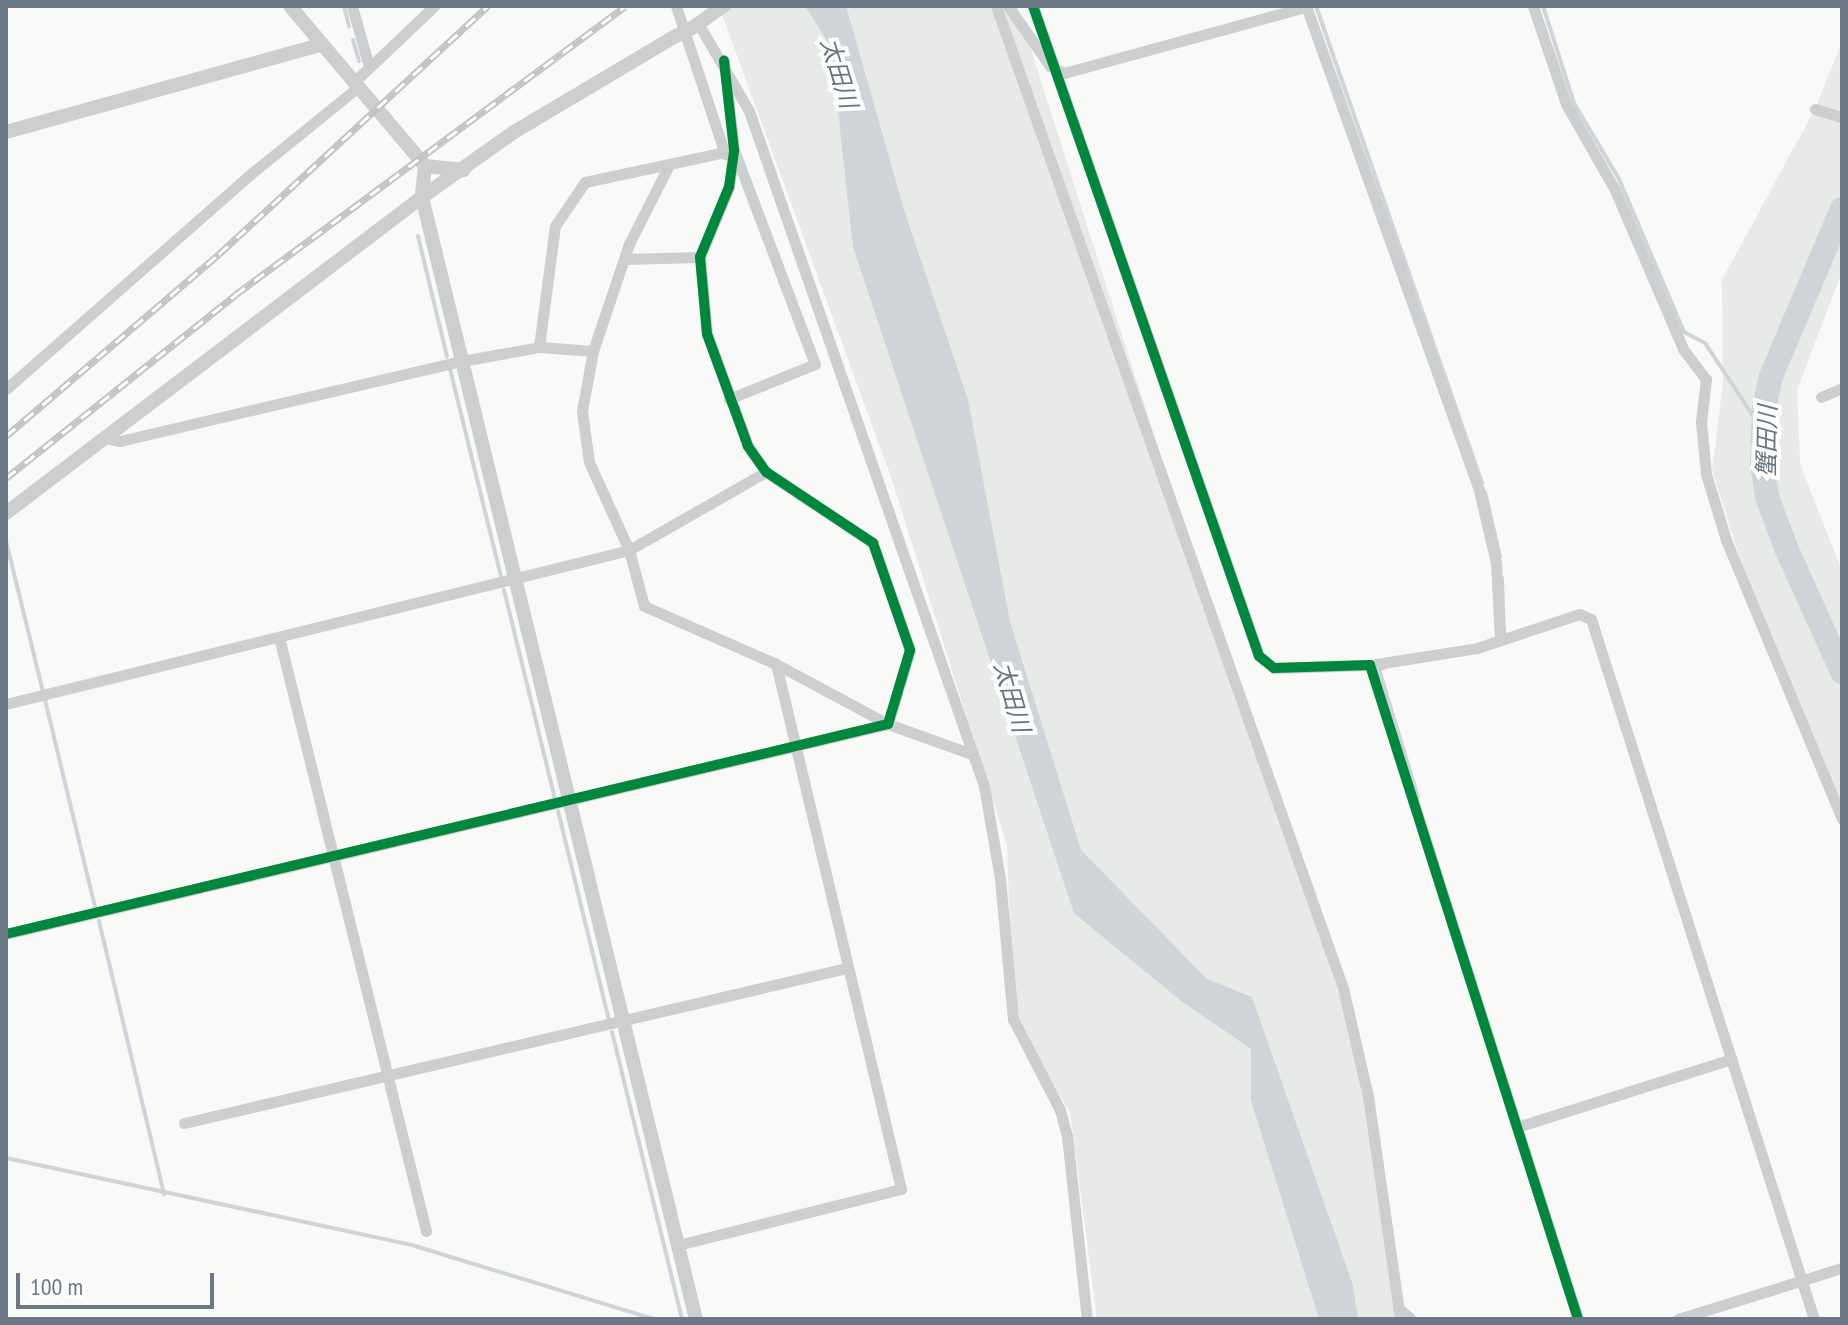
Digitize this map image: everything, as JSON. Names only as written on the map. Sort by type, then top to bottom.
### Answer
[{"type":"street","points":[[290,6],[425,166],[464,170]]},
{"type":"street","points":[[352,6],[369,67]]},
{"type":"street","points":[[6,389],[355,85],[369,67],[434,6]]},
{"type":"street","points":[[676,6],[730,152],[815,364],[729,399]]},
{"type":"street","points":[[996,6],[1340,976],[1368,1096],[1399,1314],[1411,1319]]},
{"type":"street","points":[[1008,6],[1056,73]]},
{"type":"street","points":[[1033,6],[1259,656],[1274,668],[1370,665],[1500,640],[1579,614],[1591,619],[1814,1319]]},
{"type":"street","points":[[1533,6],[1566,104],[1615,190],[1683,349],[1706,379],[1701,422],[1706,474],[1726,540],[1842,819]]},
{"type":"street","points":[[1056,73],[1306,7],[1479,490],[1496,563],[1500,640]]},
{"type":"street","points":[[6,513],[422,197],[514,132],[721,8]]},
{"type":"street","points":[[695,25],[724,61],[749,111],[984,786],[1000,879],[1013,1019],[1060,1110],[1067,1136],[1087,1319]]},
{"type":"street","points":[[6,132],[320,45]]},
{"type":"street","points":[[724,61],[729,187],[700,257],[707,334],[748,446],[766,472],[873,543],[910,650],[888,724]]},
{"type":"street","points":[[1815,109],[1842,117]]},
{"type":"street","points":[[539,347],[555,226],[585,182],[730,152]]},
{"type":"street","points":[[669,165],[624,259],[593,351],[582,411],[589,462],[629,550],[644,606],[776,664],[888,724],[972,754]]},
{"type":"street","points":[[425,166],[422,197],[696,1319]]},
{"type":"street","points":[[624,259],[700,257]]},
{"type":"street","points":[[104,438],[120,441],[462,361],[539,347],[593,351]]},
{"type":"street","points":[[1821,397],[1842,388]]},
{"type":"street","points":[[6,704],[514,581],[629,550],[766,472]]},
{"type":"street","points":[[279,637],[426,1231]]},
{"type":"street","points":[[678,1245],[901,1189],[776,664]]},
{"type":"street","points":[[1370,665],[1578,1319]]},
{"type":"street","points":[[6,934],[888,724]]},
{"type":"street","points":[[184,1123],[623,1024],[847,968]]},
{"type":"street","points":[[1517,1127],[1732,1059]]},
{"type":"street","points":[[1678,1319],[1842,1268]]},
{"type":"shaded area","points":[[719,6],[1017,6],[1214,623],[1359,1053],[1400,1319],[1358,1319],[1353,1285],[1252,997],[1181,1001],[1251,1049],[1251,1101],[1319,1319],[1097,1319],[1070,1112],[1013,1019],[1007,845],[891,477]]},
{"type":"shaded area","points":[[1842,42],[1842,272],[1797,390],[1800,464],[1842,571],[1842,804],[1741,561],[1712,470],[1723,383],[1722,280],[1815,109]]},
{"type":"water","name":"太田川","points":[[805,6],[846,6],[905,213],[968,400],[1010,622],[1081,850],[1207,979],[1252,997],[1353,1285],[1358,1319],[1319,1319],[1251,1101],[1251,1049],[1181,1001],[1074,913],[853,247],[831,47]]},
{"type":"waterway","points":[[344,6],[349,26]]},
{"type":"waterway","points":[[1316,6],[1482,483]]},
{"type":"waterway","points":[[1543,6],[1574,103],[1619,179],[1684,332],[1705,343],[1763,431]]},
{"type":"waterway","points":[[353,40],[359,61]]},
{"type":"waterway","name":"蟹田川","points":[[1842,209],[1771,376],[1764,409],[1762,464],[1767,497],[1787,550],[1842,672]]},
{"type":"waterway","points":[[418,236],[447,357]]},
{"type":"waterway","points":[[450,369],[501,576]]},
{"type":"waterway","points":[[1485,492],[1500,557]]},
{"type":"waterway","points":[[6,541],[43,692]]},
{"type":"waterway","points":[[1502,578],[1504,636]]},
{"type":"waterway","points":[[504,590],[555,799]]},
{"type":"waterway","points":[[1384,668],[1379,669],[1418,797]]},
{"type":"waterway","points":[[45,700],[96,911]]},
{"type":"waterway","points":[[558,811],[609,1021]]},
{"type":"waterway","points":[[99,921],[164,1194]]},
{"type":"waterway","points":[[612,1032],[682,1319]]},
{"type":"waterway","points":[[6,1158],[415,1246],[654,1319]]},
{"type":"railway","points":[[6,436],[219,254],[488,6]]},
{"type":"railway","points":[[6,478],[235,295],[625,6]]},
{"type":"cycle path","points":[[1033,6],[1259,656],[1274,668],[1370,665],[1578,1319]]},
{"type":"cycle path","points":[[6,934],[888,724],[910,650],[873,543],[766,472],[748,446],[707,334],[700,257],[729,187],[734,150],[724,61]]}]
